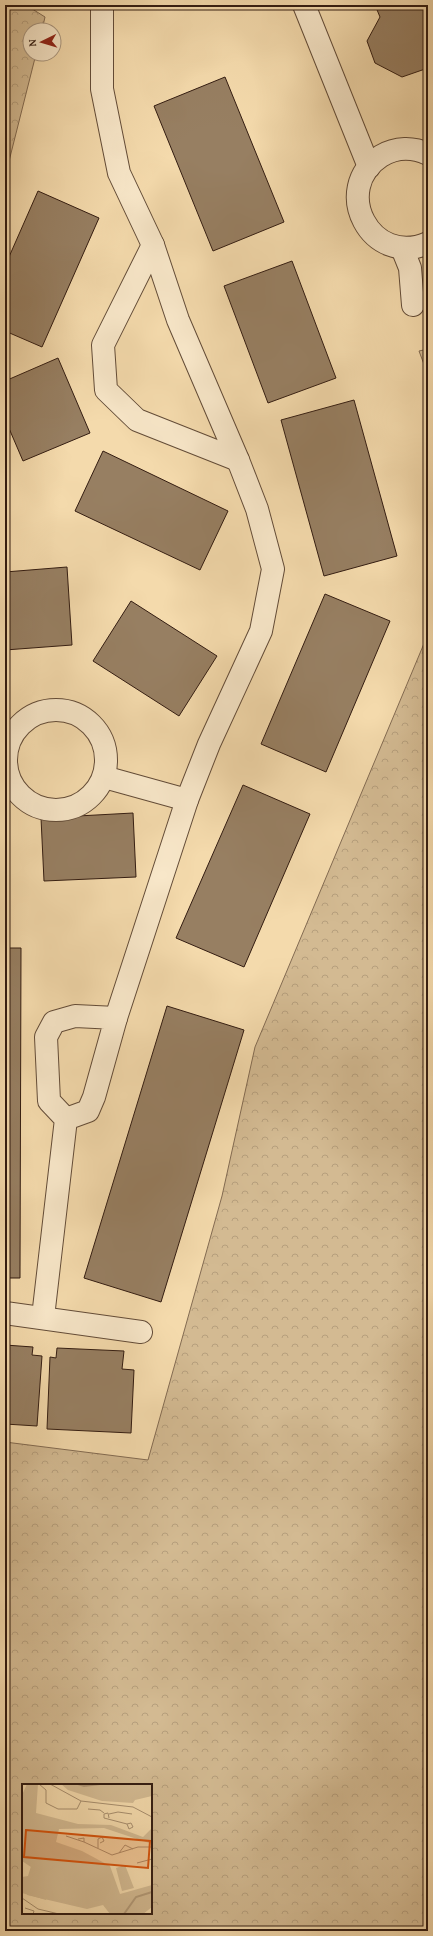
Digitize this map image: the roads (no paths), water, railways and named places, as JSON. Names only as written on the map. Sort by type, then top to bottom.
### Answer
[{"type":"lane","points":[[66,1119],[88,1111],[94,1097],[116,1018],[186,800],[209,744],[261,631],[273,569],[257,509],[238,460],[178,320],[153,245],[119,173],[110,135],[102,89],[102,5]]},
{"type":"lane","points":[[304,5],[369,167]]},
{"type":"lane","points":[[428,154],[419,150],[403,148],[387,152],[374,161],[369,167],[364,174],[358,189],[358,205],[363,221],[372,234],[386,244],[402,248],[419,247],[428,243]]},
{"type":"lane","points":[[153,245],[103,345],[106,390],[136,420],[238,460]]},
{"type":"lane","points":[[402,248],[410,268],[413,306]]},
{"type":"lane","points":[[45,710],[72,712],[94,726],[106,750],[104,776],[90,799],[66,811],[40,809],[18,795],[6,771],[7,744],[22,722],[45,710]]},
{"type":"lane","points":[[104,776],[186,800]]},
{"type":"lane","points":[[66,1119],[49,1102],[46,1037],[54,1022],[75,1016],[116,1018]]},
{"type":"lane","points":[[43,1317],[66,1119]]},
{"type":"lane","points":[[5,1313],[43,1317],[141,1332]]}]
